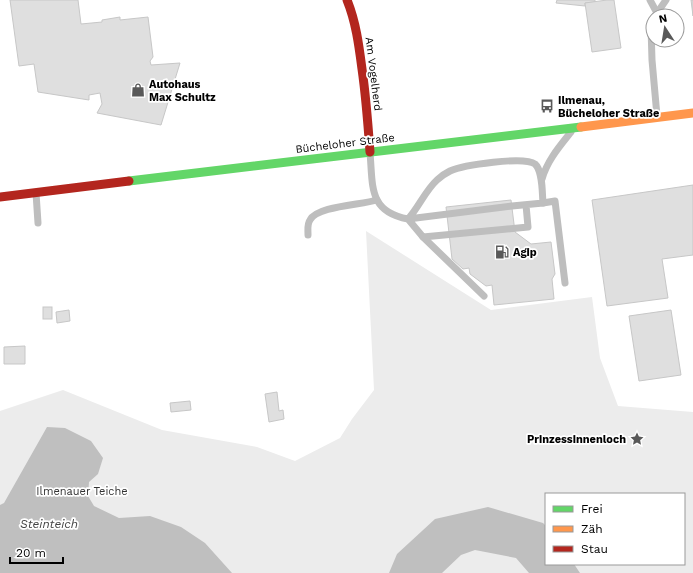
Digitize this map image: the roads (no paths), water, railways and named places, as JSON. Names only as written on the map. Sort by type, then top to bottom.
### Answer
[{"type":"main road","name":"Am Vogelherd","points":[[347,0],[355,20],[367,110],[370,152]]},
{"type":"main road","name":"Bücheloher Straße","points":[[0,197],[693,113]]},
{"type":"lane","points":[[652,48],[657,117]]},
{"type":"lane","points":[[541,181],[544,171],[557,148],[575,127]]},
{"type":"lane","points":[[370,152],[373,183],[377,200],[382,208],[398,217],[408,219],[554,201],[565,283]]},
{"type":"lane","points":[[408,219],[437,180],[449,171],[461,167],[515,160],[526,161],[534,164],[539,170],[543,202]]},
{"type":"lane","points":[[36,193],[38,222]]},
{"type":"lane","points":[[308,235],[310,218],[317,212],[377,200]]},
{"type":"lane","points":[[423,238],[528,227],[526,204]]},
{"type":"lane","points":[[408,219],[423,238],[484,296]]},
{"type":"water","name":"Steinteich","points":[[47,427],[65,428],[91,441],[103,458],[98,474],[89,482],[88,496],[94,506],[119,518],[150,516],[181,527],[205,543],[232,573],[0,573],[0,505],[4,503]]},
{"type":"water","points":[[488,507],[543,523],[545,525],[545,565],[575,565],[580,573],[529,573],[516,558],[475,550],[461,555],[442,573],[389,573],[397,554],[435,519]]},
{"type":"place","name":"Autohaus Max Schultz","points":[[138,90]]},
{"type":"place","name":"Ilmenau, Bücheloher Straße","points":[[547,106]]},
{"type":"place","name":"Agip","points":[[502,252]]},
{"type":"place","name":"Prinzessinnenloch","points":[[637,439]]},
{"type":"park label","name":"Ilmenauer Teiche","points":[[82,491]]}]
